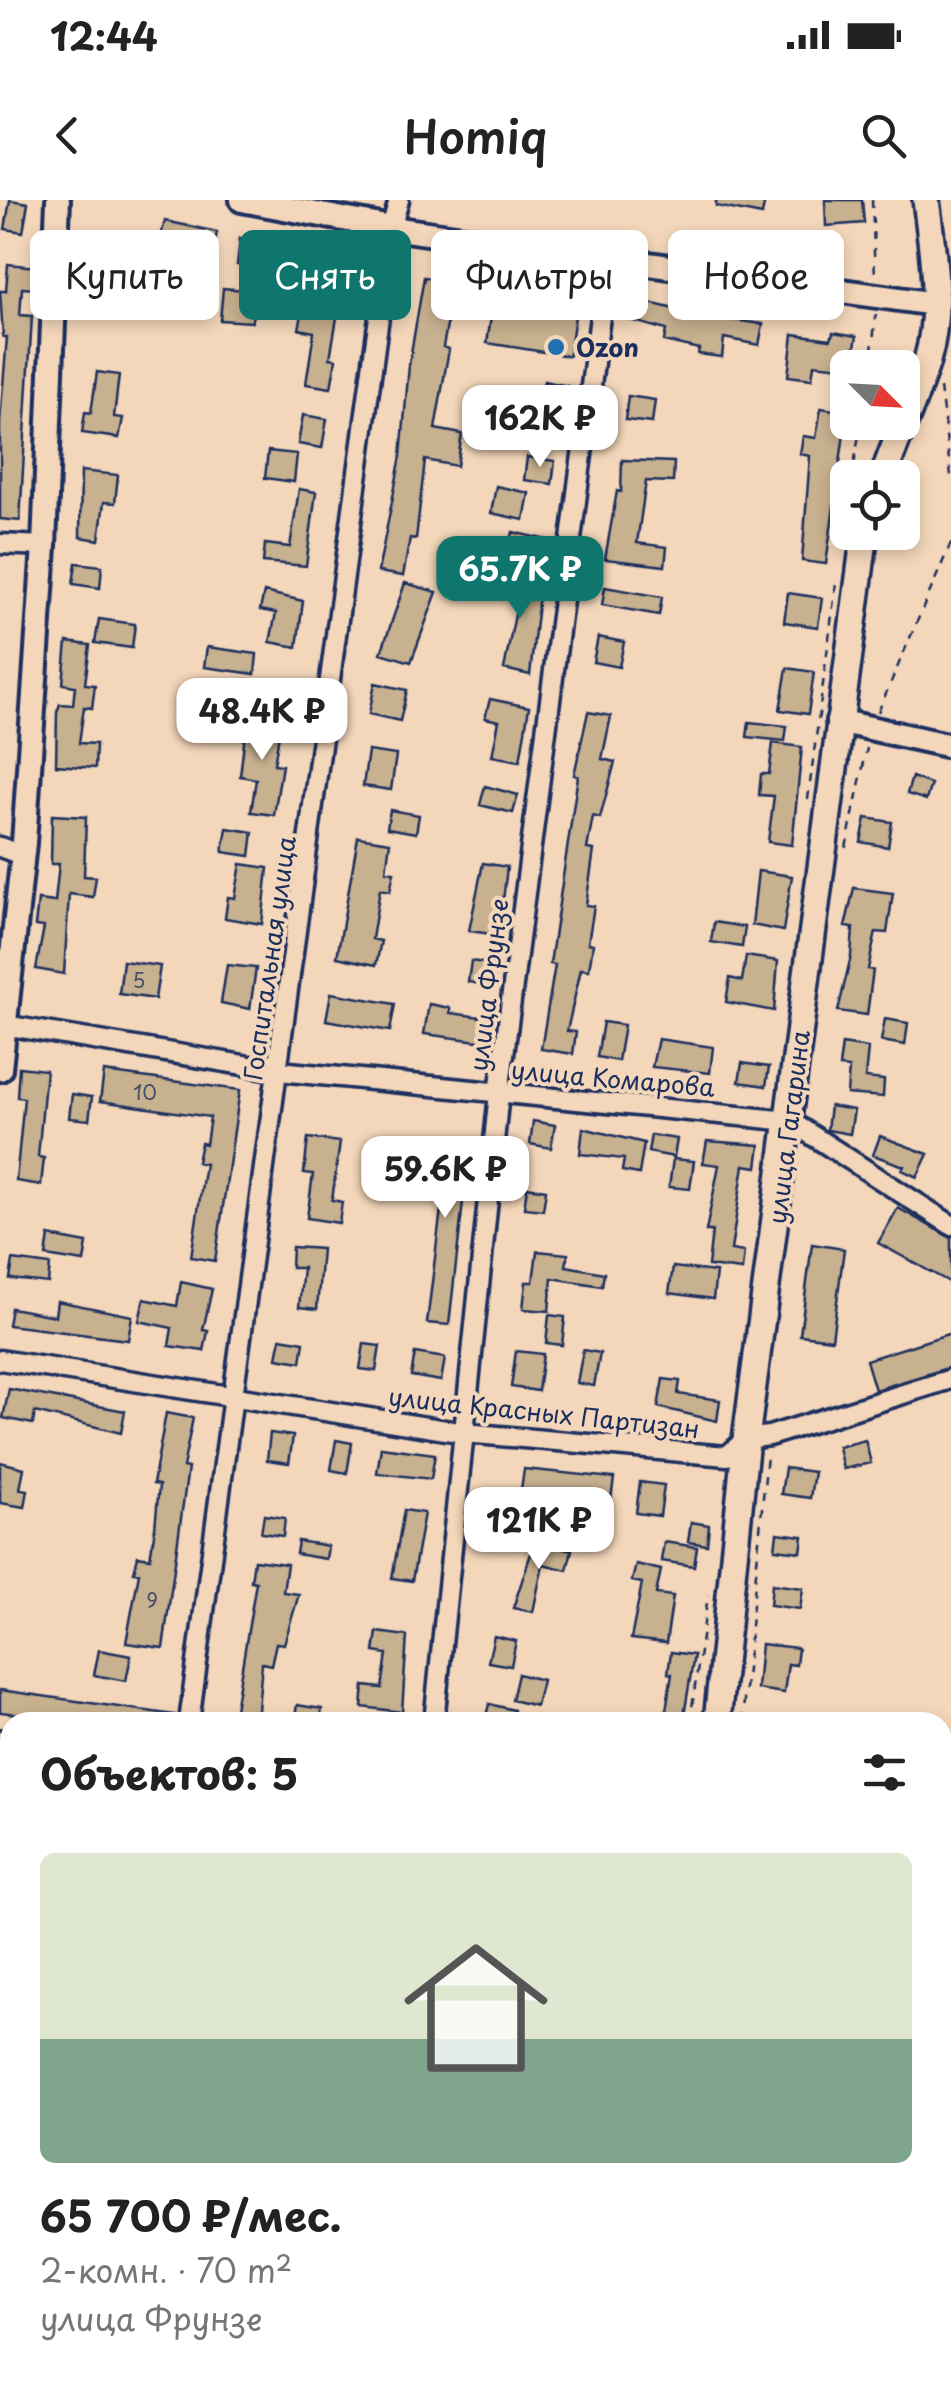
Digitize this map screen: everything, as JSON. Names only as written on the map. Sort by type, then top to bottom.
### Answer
[{"type":"main road","points":[[890,460],[927,360],[935,304],[926,200]]},
{"type":"main road","name":"улица Гагарина","points":[[718,1712],[746,1438],[862,550]]},
{"type":"street","points":[[0,1069],[11,851],[44,546],[58,200]]},
{"type":"street","points":[[242,200],[431,233]]},
{"type":"street","name":"Госпитальная улица","points":[[190,1712],[391,228],[399,200]]},
{"type":"street","points":[[648,261],[935,304]]},
{"type":"street","name":"улица Фрунзе","points":[[435,1712],[499,1092],[600,320]]},
{"type":"street","points":[[0,544],[44,546]]},
{"type":"street","points":[[838,721],[951,746]]},
{"type":"street","name":"улица Комарова","points":[[4,1025],[279,1071],[790,1120],[951,1225]]},
{"type":"street","name":"улица Красных Партизан","points":[[0,1360],[465,1434],[727,1456],[746,1438],[769,1436],[951,1379]]},
{"type":"path","points":[[940,382],[951,476]]},
{"type":"building","points":[[10,200],[28,203],[23,232],[5,229]]},
{"type":"building","points":[[716,200],[765,200],[762,215],[716,206]]},
{"type":"building","points":[[825,200],[862,200],[864,223],[826,226]]},
{"type":"building","points":[[165,221],[208,230],[163,230]]},
{"type":"building","points":[[8,264],[30,266],[30,289],[22,288],[20,315],[30,316],[32,320],[20,521],[0,519],[0,422],[7,337],[3,337],[0,291],[6,291]]},
{"type":"building","points":[[424,277],[431,278],[431,320],[448,320],[443,347],[449,349],[435,429],[462,434],[457,466],[425,460],[416,539],[410,538],[403,576],[378,572],[401,456],[409,365]]},
{"type":"building","points":[[223,288],[239,290],[239,320],[252,322],[220,320]]},
{"type":"building","points":[[648,303],[668,307],[668,320],[763,324],[759,345],[724,338],[722,357],[698,354],[699,349],[664,341],[666,330],[630,320],[648,320]]},
{"type":"building","points":[[301,320],[337,320],[330,358],[336,359],[331,388],[306,384],[314,332],[299,329]]},
{"type":"building","points":[[490,320],[574,320],[569,356],[487,343]]},
{"type":"building","points":[[833,332],[857,336],[854,350],[830,350],[830,366],[814,364],[812,379],[788,376],[793,334],[831,339]]},
{"type":"building","points":[[97,372],[119,375],[114,417],[123,418],[119,438],[82,433],[85,412],[91,413]]},
{"type":"building","points":[[544,381],[568,386],[564,411],[539,406]]},
{"type":"building","points":[[628,396],[655,400],[652,423],[625,420]]},
{"type":"building","points":[[821,408],[830,409],[830,440],[843,440],[840,460],[830,460],[826,564],[802,561],[810,456],[800,454],[803,436],[816,438]]},
{"type":"building","points":[[303,415],[327,419],[322,448],[298,444]]},
{"type":"building","points":[[268,451],[297,454],[294,482],[265,478]]},
{"type":"building","points":[[527,457],[555,461],[552,484],[524,480]]},
{"type":"building","points":[[622,460],[674,462],[673,482],[646,481],[637,543],[667,547],[665,566],[605,559],[617,491],[621,492]]},
{"type":"building","points":[[81,471],[118,475],[115,503],[104,502],[99,540],[80,537]]},
{"type":"building","points":[[496,486],[529,493],[524,520],[491,513]]},
{"type":"building","points":[[299,489],[316,492],[306,566],[263,562],[265,544],[290,547]]},
{"type":"building","points":[[513,532],[548,540],[543,560],[508,552]]},
{"type":"building","points":[[76,563],[102,566],[100,588],[73,584]]},
{"type":"building","points":[[493,575],[540,586],[530,675],[504,669],[518,600],[489,593]]},
{"type":"building","points":[[405,583],[437,592],[411,662],[381,653]]},
{"type":"building","points":[[605,587],[662,597],[659,615],[602,605]]},
{"type":"building","points":[[264,592],[303,601],[297,647],[270,642],[276,613],[260,610]]},
{"type":"building","points":[[788,593],[822,598],[818,627],[784,622]]},
{"type":"building","points":[[99,619],[135,624],[132,648],[95,643]]},
{"type":"building","points":[[598,637],[624,642],[619,667],[593,662]]},
{"type":"building","points":[[67,642],[90,645],[85,684],[95,685],[92,708],[84,707],[79,743],[96,744],[95,768],[56,765],[57,712],[60,704],[73,705],[75,686],[63,684]]},
{"type":"building","points":[[207,647],[257,654],[255,674],[204,667]]},
{"type":"building","points":[[787,668],[814,672],[808,714],[780,710]]},
{"type":"building","points":[[375,683],[407,690],[400,721],[369,714]]},
{"type":"building","points":[[490,699],[529,707],[520,761],[492,756],[499,721],[485,718]]},
{"type":"building","points":[[588,712],[611,716],[602,759],[615,762],[600,818],[593,816],[587,849],[594,850],[586,905],[594,906],[588,943],[593,944],[589,970],[581,969],[567,1031],[576,1032],[573,1054],[541,1049],[578,776],[574,775]]},
{"type":"building","points":[[247,717],[281,723],[274,764],[282,765],[274,815],[251,812],[256,779],[240,776]]},
{"type":"building","points":[[749,722],[787,726],[785,741],[747,737]]},
{"type":"building","points":[[773,743],[802,747],[792,845],[768,842],[774,796],[759,795],[761,774],[769,774]]},
{"type":"building","points":[[368,751],[396,755],[391,790],[363,786]]},
{"type":"building","points":[[912,777],[931,784],[926,800],[907,794]]},
{"type":"building","points":[[485,786],[518,795],[513,813],[480,805]]},
{"type":"building","points":[[390,810],[419,815],[416,833],[387,828]]},
{"type":"building","points":[[52,815],[86,817],[84,876],[96,877],[93,897],[69,894],[64,974],[36,969],[44,927],[35,926],[38,900],[55,902],[59,864],[51,864]]},
{"type":"building","points":[[866,818],[892,822],[888,847],[861,842]]},
{"type":"building","points":[[227,828],[253,832],[250,856],[223,852]]},
{"type":"building","points":[[358,837],[390,842],[386,871],[394,872],[390,891],[380,889],[372,939],[381,941],[376,965],[337,957]]},
{"type":"building","points":[[483,863],[507,867],[499,935],[469,931]]},
{"type":"building","points":[[241,864],[268,868],[262,924],[225,918],[228,897],[235,898]]},
{"type":"building","points":[[758,871],[792,876],[783,931],[752,925]]},
{"type":"building","points":[[854,888],[893,893],[887,933],[876,932],[868,969],[873,970],[867,1015],[838,1011],[851,956],[853,928],[845,927]]},
{"type":"building","points":[[714,922],[745,927],[742,947],[711,942]]},
{"type":"building","points":[[746,956],[778,961],[774,1011],[726,1002],[730,978],[742,981]]},
{"type":"building","points":[[123,961],[160,966],[155,999],[119,994]]},
{"type":"building","points":[[471,961],[496,965],[493,986],[468,982]]},
{"type":"building","points":[[227,965],[256,968],[250,1009],[221,1003]]},
{"type":"building","points":[[331,993],[395,1004],[390,1031],[326,1020]]},
{"type":"building","points":[[429,1004],[450,1008],[450,1013],[489,1018],[486,1042],[424,1034]]},
{"type":"building","points":[[885,1019],[908,1023],[905,1045],[881,1041]]},
{"type":"building","points":[[603,1022],[624,1025],[618,1061],[597,1057]]},
{"type":"building","points":[[658,1039],[713,1047],[710,1073],[652,1067]]},
{"type":"building","points":[[842,1044],[868,1048],[865,1078],[884,1080],[883,1097],[847,1094],[849,1068],[839,1067]]},
{"type":"building","points":[[742,1063],[769,1067],[766,1086],[739,1082]]},
{"type":"building","points":[[19,1067],[46,1070],[38,1157],[44,1158],[41,1185],[16,1181],[24,1098],[17,1097]]},
{"type":"building","points":[[104,1072],[240,1090],[215,1261],[191,1257],[205,1164],[197,1162],[201,1143],[206,1144],[210,1117],[100,1101]]},
{"type":"building","points":[[72,1094],[92,1097],[89,1120],[69,1118]]},
{"type":"building","points":[[830,1106],[854,1110],[850,1134],[827,1130]]},
{"type":"building","points":[[533,1121],[555,1125],[551,1148],[530,1144]]},
{"type":"building","points":[[583,1128],[644,1143],[639,1174],[622,1171],[624,1159],[580,1154]]},
{"type":"building","points":[[651,1135],[677,1139],[674,1157],[648,1152]]},
{"type":"building","points":[[880,1136],[928,1154],[917,1177],[902,1170],[904,1166],[873,1155]]},
{"type":"building","points":[[308,1138],[340,1142],[332,1200],[342,1202],[339,1223],[307,1218],[313,1174],[304,1173]]},
{"type":"building","points":[[707,1141],[760,1145],[757,1167],[744,1165],[731,1250],[744,1252],[742,1270],[708,1266],[712,1231],[706,1231],[719,1165],[703,1163]]},
{"type":"building","points":[[424,1144],[469,1149],[449,1325],[427,1323],[443,1192],[418,1188]]},
{"type":"building","points":[[673,1159],[694,1161],[690,1189],[669,1187]]},
{"type":"building","points":[[527,1187],[546,1190],[543,1210],[524,1208]]},
{"type":"building","points":[[898,1208],[951,1238],[951,1283],[878,1243]]},
{"type":"building","points":[[49,1236],[87,1243],[84,1262],[46,1256]]},
{"type":"building","points":[[812,1244],[844,1249],[832,1339],[800,1335]]},
{"type":"building","points":[[292,1247],[322,1249],[317,1309],[299,1307],[303,1268],[291,1268]]},
{"type":"building","points":[[537,1251],[568,1254],[566,1266],[604,1273],[602,1286],[552,1278],[549,1311],[523,1309],[526,1282],[533,1282]]},
{"type":"building","points":[[13,1260],[50,1265],[48,1283],[10,1279]]},
{"type":"building","points":[[673,1267],[716,1272],[713,1299],[669,1293]]},
{"type":"building","points":[[181,1282],[212,1289],[203,1330],[208,1331],[204,1351],[169,1346],[172,1328],[139,1321],[144,1299],[177,1306]]},
{"type":"building","points":[[57,1301],[132,1316],[128,1340],[8,1325],[11,1308],[55,1316]]},
{"type":"building","points":[[549,1315],[565,1317],[562,1345],[546,1343]]},
{"type":"building","points":[[951,1333],[951,1367],[875,1390],[866,1360]]},
{"type":"building","points":[[281,1338],[304,1342],[301,1362],[277,1358]]},
{"type":"building","points":[[364,1344],[380,1346],[376,1371],[360,1369]]},
{"type":"building","points":[[583,1350],[600,1353],[594,1386],[577,1383]]},
{"type":"building","points":[[516,1351],[543,1354],[538,1391],[511,1387]]},
{"type":"building","points":[[415,1353],[445,1358],[441,1381],[411,1376]]},
{"type":"building","points":[[663,1379],[680,1381],[678,1394],[720,1400],[717,1421],[658,1407]]},
{"type":"building","points":[[9,1389],[125,1411],[121,1433],[35,1412],[33,1424],[3,1418]]},
{"type":"building","points":[[166,1413],[193,1418],[183,1467],[188,1468],[163,1648],[126,1643],[139,1573],[134,1572],[138,1556],[150,1558],[159,1485],[153,1484]]},
{"type":"building","points":[[270,1433],[293,1436],[289,1463],[267,1460]]},
{"type":"building","points":[[336,1440],[352,1443],[347,1473],[331,1470]]},
{"type":"building","points":[[865,1440],[871,1463],[843,1469],[838,1447]]},
{"type":"building","points":[[381,1447],[435,1454],[431,1479],[377,1473]]},
{"type":"building","points":[[0,1462],[24,1468],[20,1489],[28,1490],[25,1507],[0,1503]]},
{"type":"building","points":[[785,1468],[814,1472],[810,1498],[781,1494]]},
{"type":"building","points":[[524,1469],[614,1478],[609,1514],[590,1511],[592,1497],[521,1490]]},
{"type":"building","points":[[640,1482],[664,1485],[660,1516],[636,1513]]},
{"type":"building","points":[[404,1510],[424,1513],[412,1581],[392,1578]]},
{"type":"building","points":[[513,1514],[542,1518],[539,1537],[510,1532]]},
{"type":"building","points":[[264,1515],[285,1518],[283,1536],[261,1533]]},
{"type":"building","points":[[691,1522],[709,1525],[707,1545],[688,1542]]},
{"type":"building","points":[[777,1533],[803,1536],[801,1552],[775,1549]]},
{"type":"building","points":[[298,1541],[328,1546],[326,1559],[296,1554]]},
{"type":"building","points":[[535,1541],[572,1550],[567,1570],[543,1564],[533,1612],[513,1608]]},
{"type":"building","points":[[664,1542],[697,1547],[694,1566],[661,1561]]},
{"type":"building","points":[[254,1560],[287,1564],[283,1592],[299,1594],[284,1644],[276,1643],[271,1665],[262,1663],[258,1712],[235,1712],[256,1582],[251,1581]]},
{"type":"building","points":[[636,1564],[661,1570],[656,1594],[673,1596],[666,1643],[631,1639],[642,1583],[632,1581]]},
{"type":"building","points":[[772,1584],[803,1588],[800,1609],[770,1605]]},
{"type":"building","points":[[377,1632],[407,1636],[402,1712],[362,1707],[364,1686],[382,1688],[387,1654],[374,1652]]},
{"type":"building","points":[[494,1636],[516,1641],[511,1666],[488,1662]]},
{"type":"building","points":[[761,1644],[798,1648],[796,1665],[788,1664],[784,1693],[757,1689]]},
{"type":"building","points":[[99,1650],[131,1656],[126,1681],[94,1675]]},
{"type":"building","points":[[671,1652],[694,1655],[685,1712],[666,1712],[672,1674],[668,1673]]},
{"type":"building","points":[[518,1674],[542,1680],[536,1706],[512,1700]]},
{"type":"building","points":[[0,1690],[154,1712],[0,1712]]},
{"type":"building","points":[[489,1704],[514,1710],[514,1712],[487,1712]]},
{"type":"building","points":[[297,1705],[322,1709],[322,1712],[296,1712]]},
{"type":"place","name":"Ozon","points":[[556,347]]}]
